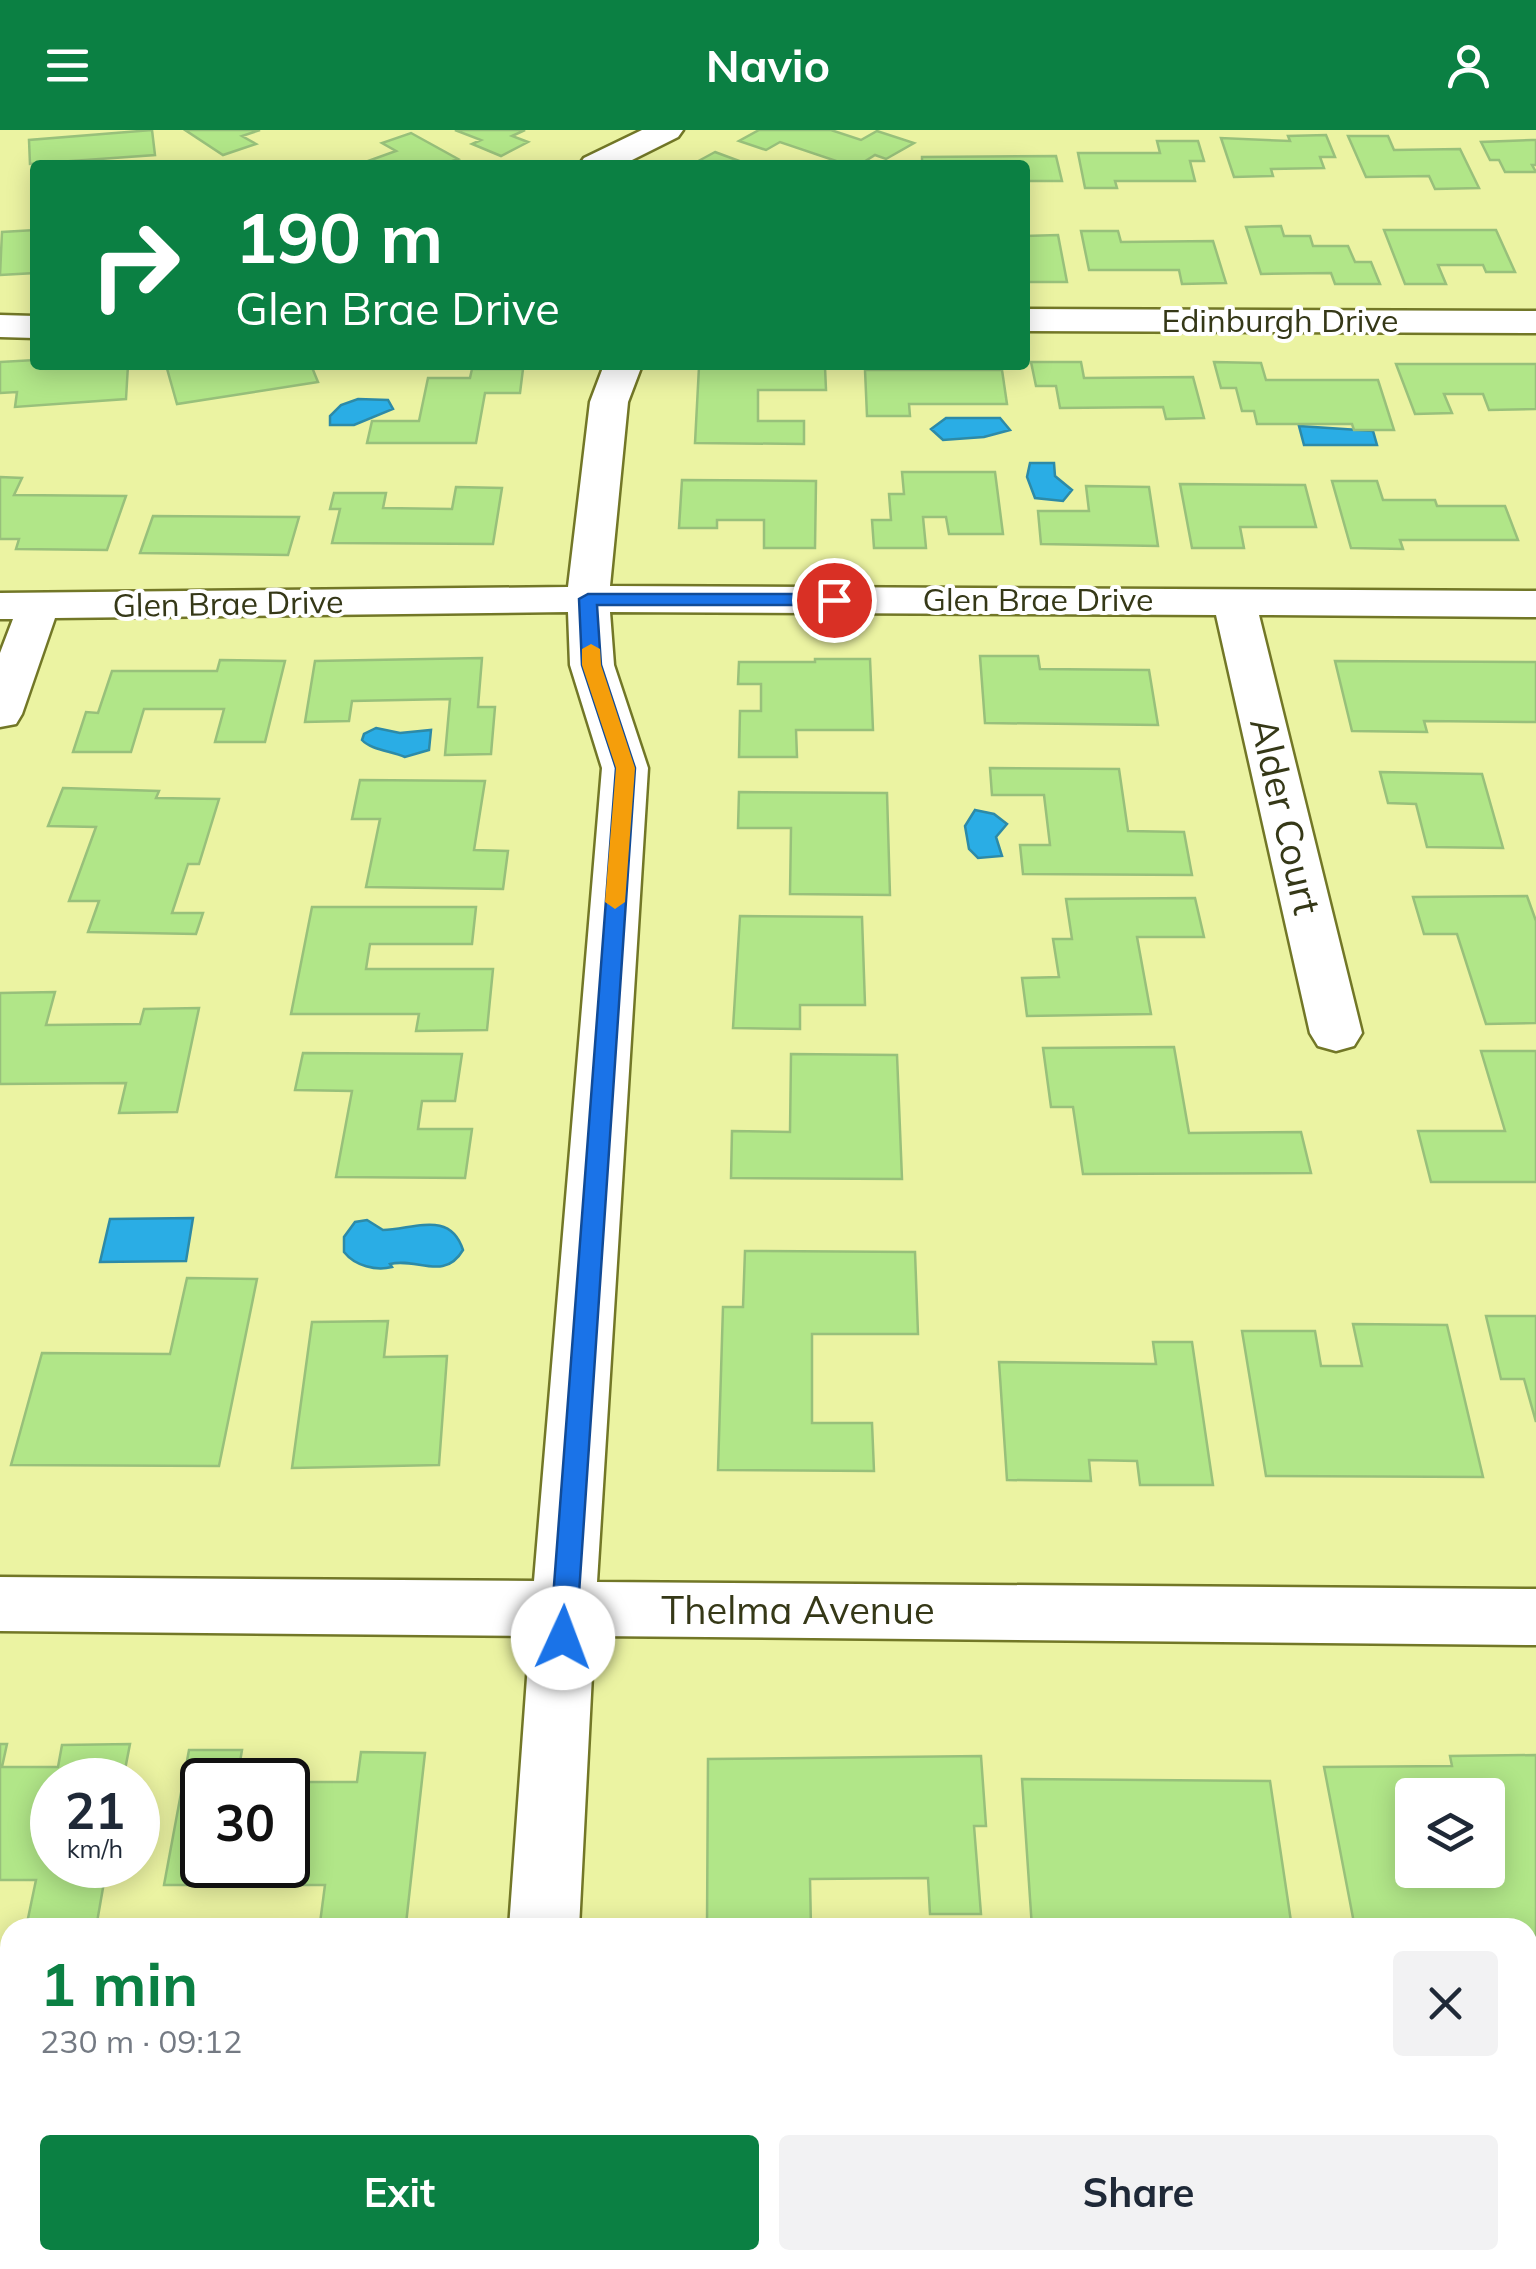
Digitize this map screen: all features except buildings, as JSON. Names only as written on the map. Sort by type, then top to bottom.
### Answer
[{"type":"street","points":[[606,160],[667,130]]},
{"type":"street","name":"Edinburgh Drive","points":[[1030,320],[1536,322]]},
{"type":"street","points":[[0,326],[30,327]]},
{"type":"street","points":[[545,1918],[625,768],[592,665],[588,599],[608,402],[620,370]]},
{"type":"street","name":"Glen Brae Drive","points":[[19,606],[588,599],[1536,604]]},
{"type":"street","name":"Alder Court","points":[[1234,600],[1336,1033]]},
{"type":"street","points":[[0,714],[19,606]]},
{"type":"street","name":"Thelma Avenue","points":[[0,1604],[1536,1617]]},
{"type":"water","points":[[358,399],[388,400],[393,409],[354,425],[330,425],[330,416],[341,405]]},
{"type":"water","points":[[946,418],[1000,418],[1010,430],[984,437],[943,440],[931,429]]},
{"type":"water","points":[[1299,426],[1373,431],[1377,445],[1304,445]]},
{"type":"water","points":[[1030,463],[1054,463],[1055,476],[1072,490],[1063,501],[1035,498],[1027,477]]},
{"type":"water","points":[[376,728],[400,733],[431,730],[429,750],[405,757],[371,746],[362,740],[364,734]]},
{"type":"water","points":[[975,810],[994,814],[1007,824],[996,837],[1002,856],[978,858],[969,849],[965,826]]},
{"type":"water","points":[[193,1218],[186,1261],[100,1262],[110,1219]]},
{"type":"water","points":[[367,1220],[383,1230],[440,1226],[457,1237],[463,1250],[456,1260],[439,1267],[400,1263],[386,1268],[366,1266],[344,1252],[344,1237],[355,1222]]},
{"type":"slow traffic","points":[[591,649],[592,665],[625,768],[615,902]]},
{"type":"route","points":[[563,1638],[625,768],[592,665],[588,599],[834,600]]}]
